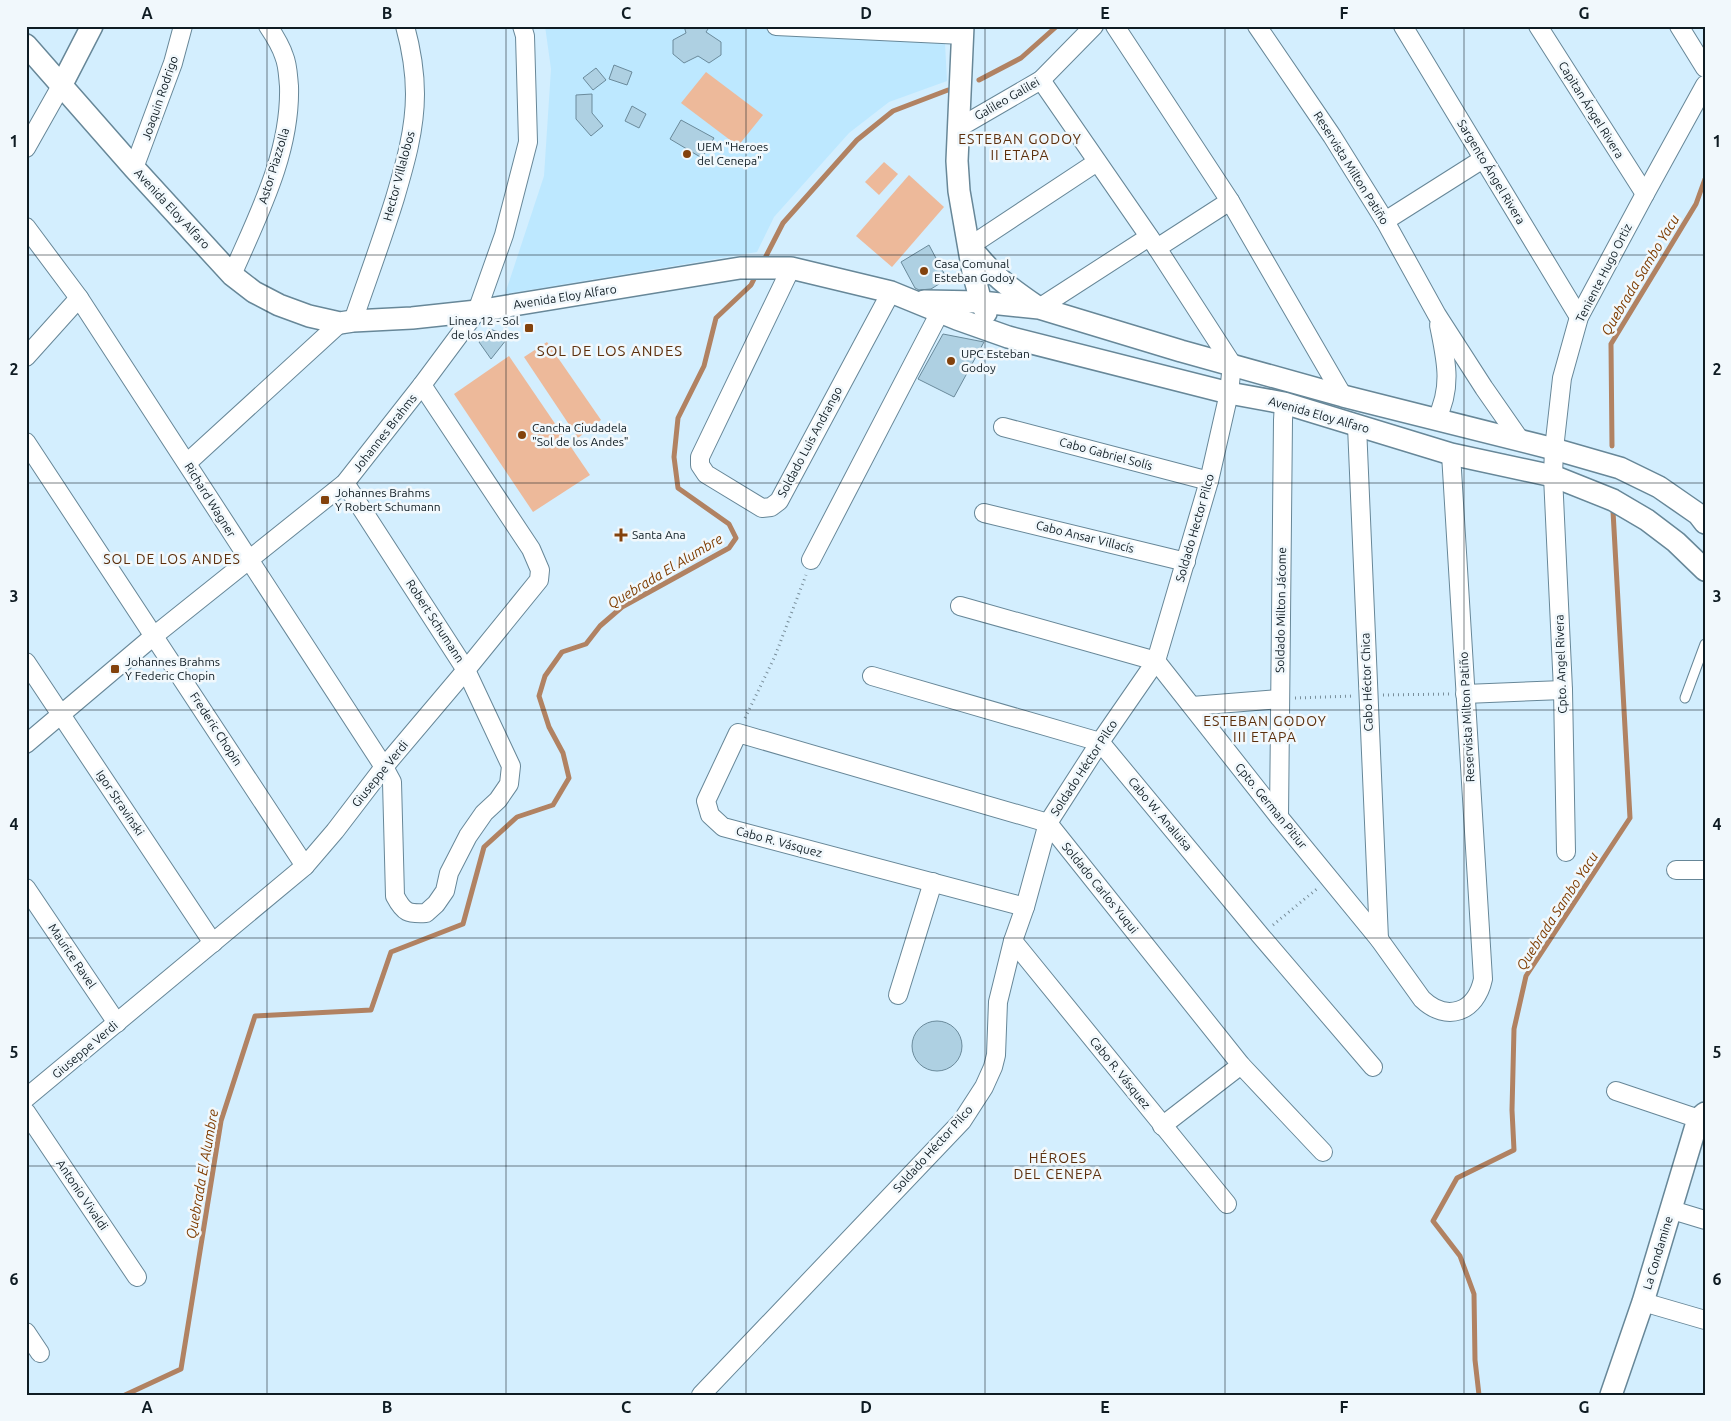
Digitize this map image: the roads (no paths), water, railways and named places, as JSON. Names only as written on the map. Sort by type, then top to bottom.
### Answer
[{"type":"street","points":[[26,148],[92,26]]},
{"type":"street","name":"Joaquin Rodrigo","points":[[134,168],[173,63],[183,26]]},
{"type":"street","name":"Astor Piazzolla","points":[[232,275],[262,206],[286,133],[289,105],[285,57],[268,26]]},
{"type":"street","name":"Hector Villalobos","points":[[346,322],[388,221],[411,139],[415,93],[410,44],[405,26]]},
{"type":"street","name":"Johannes Brahms","points":[[26,744],[154,635],[345,483],[477,311],[504,235],[528,142],[525,36],[522,26]]},
{"type":"street","points":[[776,26],[963,31],[957,161],[959,191],[973,272],[981,302],[986,315],[1008,337]]},
{"type":"street","name":"Galileo Galilei","points":[[960,127],[1041,80],[1094,26]]},
{"type":"street","points":[[1115,26],[1230,202],[1343,396]]},
{"type":"street","name":"Reservista Milton Patiño","points":[[1257,26],[1332,136],[1385,221],[1437,315],[1521,441]]},
{"type":"street","name":"Sargento Ángel Rivera","points":[[1403,26],[1579,318]]},
{"type":"street","name":"Capitan Ángel Rivera","points":[[1538,26],[1645,194]]},
{"type":"street","points":[[1679,26],[1705,68]]},
{"type":"street","name":"Avenida Eloy Alfaro","points":[[26,46],[232,275],[254,292],[279,305],[309,316],[346,322],[412,318],[477,311],[740,268],[784,268],[890,292],[912,301],[942,307],[1008,337],[1229,393],[1284,403],[1451,454],[1553,476],[1613,500],[1648,520],[1676,542],[1705,570]]},
{"type":"street","points":[[1041,80],[1153,242],[1232,364]]},
{"type":"street","name":"Teniente Hugo Ortiz","points":[[1553,476],[1562,378],[1579,318],[1705,85]]},
{"type":"street","points":[[1385,221],[1483,159]]},
{"type":"street","points":[[970,246],[1098,162]]},
{"type":"street","points":[[970,246],[994,275],[1006,286],[1039,308],[1153,242],[1230,202]]},
{"type":"street","name":"Richard Wagner","points":[[26,226],[78,298],[384,767],[392,782],[395,896]]},
{"type":"street","name":"Soldado Luis Andrango","points":[[784,268],[700,457],[700,466],[706,474],[762,508],[771,507],[779,501],[890,292]]},
{"type":"street","points":[[26,357],[78,298]]},
{"type":"street","name":"Avenida Eloy Alfaro","points":[[942,307],[981,302],[1039,308],[1182,351],[1343,396],[1554,449],[1620,468],[1659,486],[1698,514],[1705,523]]},
{"type":"street","points":[[811,560],[942,307]]},
{"type":"street","name":"Reservista Milton Patiño","points":[[1436,420],[1444,404],[1447,382],[1445,353],[1437,315]]},
{"type":"street","points":[[187,463],[346,322]]},
{"type":"street","name":"Soldado Hector Pilco","points":[[1156,661],[1209,480],[1229,393],[1232,364]]},
{"type":"street","name":"Giuseppe Verdi","points":[[26,1098],[305,866],[335,831],[384,767],[539,580],[540,570],[528,544],[422,385]]},
{"type":"street","name":"Soldado Milton Jácome","points":[[1279,817],[1284,403]]},
{"type":"street","name":"Cabo Héctor Chica","points":[[1357,426],[1378,939]]},
{"type":"street","name":"Cabo Gabriel Solís","points":[[1003,427],[1209,480]]},
{"type":"street","name":"Frederic Chopin","points":[[26,442],[305,866]]},
{"type":"street","name":"Reservista Milton Patiño","points":[[1451,454],[1483,979]]},
{"type":"street","name":"Cpto. Angel Rivera","points":[[1553,476],[1563,690],[1566,852]]},
{"type":"street","name":"Robert Schumann","points":[[345,483],[466,670],[511,766],[509,784],[498,800],[484,813],[468,836],[449,873],[445,891],[436,904],[426,914],[410,914],[400,907],[395,896]]},
{"type":"street","name":"Cabo Ansar Villacís","points":[[984,513],[1186,562]]},
{"type":"street","points":[[960,606],[1156,661]]},
{"type":"street","name":"Cpto. German Pitiur","points":[[1156,661],[1378,939],[1428,1005],[1440,1011],[1452,1012],[1466,1008],[1477,996],[1483,979]]},
{"type":"street","name":"Soldado Héctor Pilco","points":[[701,1395],[955,1128],[975,1102],[984,1087],[996,1056],[998,1002],[1013,941],[1025,907],[1048,823],[1100,742],[1156,661]]},
{"type":"street","name":"Igor Stravinski","points":[[26,662],[213,943]]},
{"type":"street","points":[[872,676],[1100,742]]},
{"type":"street","points":[[1465,694],[1563,690]]},
{"type":"street","points":[[1192,706],[1280,699]]},
{"type":"street","name":"Cabo R. Vásquez","points":[[1025,907],[723,827],[710,816],[706,801],[738,733],[1048,823]]},
{"type":"street","name":"Cabo W. Analuisa","points":[[1100,742],[1260,935],[1373,1066]]},
{"type":"street","name":"Soldado Carlos Yuqui","points":[[1048,823],[1241,1065],[1323,1152]]},
{"type":"street","points":[[1676,870],[1705,870]]},
{"type":"street","points":[[898,995],[933,882]]},
{"type":"street","name":"Maurice Ravel","points":[[26,888],[117,1023]]},
{"type":"street","name":"Cabo R. Vásquez","points":[[1013,941],[1227,1204]]},
{"type":"street","points":[[1162,1126],[1241,1065]]},
{"type":"street","points":[[1616,1090],[1703,1118]]},
{"type":"street","name":"Antonio Vivaldi","points":[[26,1112],[137,1278]]},
{"type":"street","name":"La Condamine","points":[[1615,1394],[1672,1210],[1703,1118]]},
{"type":"street","points":[[1672,1210],[1705,1220]]},
{"type":"street","points":[[1643,1302],[1705,1320]]},
{"type":"street","points":[[26,1332],[40,1353]]},
{"type":"lane","points":[[1686,698],[1705,644]]},
{"type":"waterway","points":[[979,80],[1021,58],[1057,26]]},
{"type":"waterway","points":[[763,262],[783,223],[857,140],[893,111],[948,90]]},
{"type":"waterway","name":"Quebrada Sambo Yacu","points":[[1612,446],[1611,344],[1696,204],[1705,179]]},
{"type":"waterway","name":"Quebrada El Alumbre","points":[[125,1395],[181,1369],[221,1121],[255,1016],[371,1010],[391,952],[463,924],[484,847],[517,817],[553,805],[569,778],[563,753],[549,727],[539,696],[545,676],[562,652],[586,644],[600,626],[622,607],[729,548],[736,538],[729,524],[678,488],[674,457],[678,418],[704,366],[716,318],[751,285],[757,273]]},
{"type":"waterway","name":"Quebrada Sambo Yacu","points":[[1479,1395],[1475,1360],[1474,1294],[1460,1256],[1433,1221],[1457,1178],[1514,1150],[1512,1110],[1514,1029],[1526,976],[1630,818],[1613,511]]},
{"type":"place","name":"UEM \"Heroes del Cenepa\"","points":[[687,154]]},
{"type":"place","name":"Casa Comunal Esteban Godoy","points":[[924,271]]},
{"type":"place","name":"Linea 12 - Sol de los Andes","points":[[529,328]]},
{"type":"place","name":"UPC Esteban Godoy","points":[[951,361]]},
{"type":"place","name":"Cancha Ciudadela \"Sol de los Andes\"","points":[[522,435]]},
{"type":"place","name":"Johannes Brahms Y Robert Schumann","points":[[325,500]]},
{"type":"place","name":"Santa Ana","points":[[621,535]]},
{"type":"place","name":"Johannes Brahms Y Federic Chopin","points":[[115,669]]},
{"type":"district","name":"ESTEBAN GODOY II ETAPA","points":[[1020,148]]},
{"type":"district","name":"SOL DE LOS ANDES","points":[[610,351]]},
{"type":"district","name":"SOL DE LOS ANDES","points":[[172,559]]},
{"type":"district","name":"ESTEBAN GODOY III ETAPA","points":[[1265,730]]},
{"type":"district","name":"HÉROES DEL CENEPA","points":[[1058,1166]]}]
